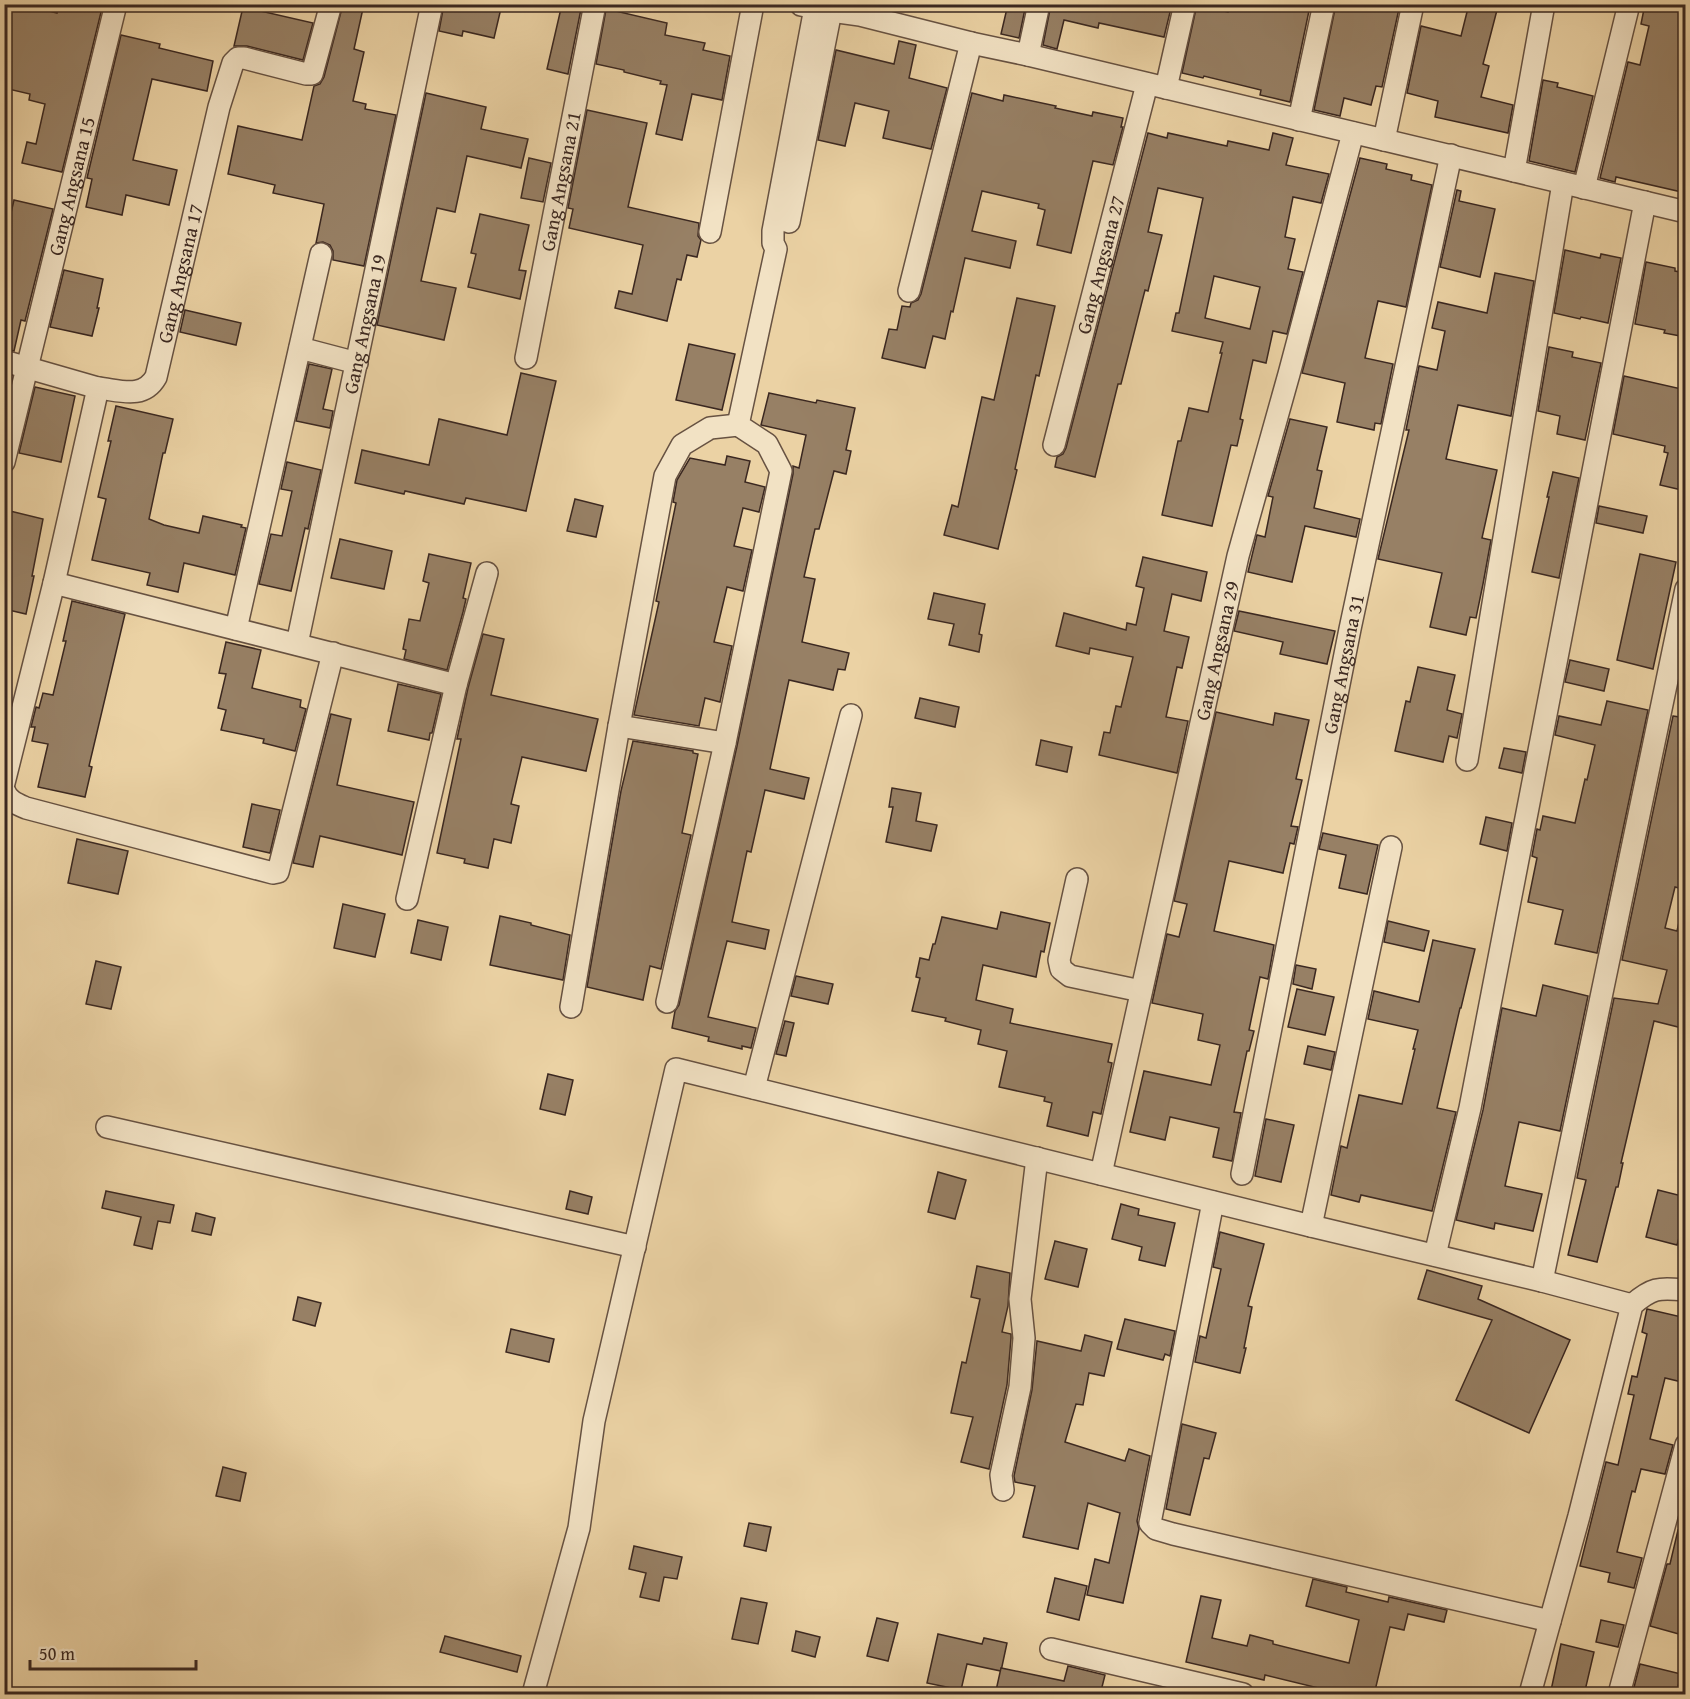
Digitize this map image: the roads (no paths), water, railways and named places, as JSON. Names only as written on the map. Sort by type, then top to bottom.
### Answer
[{"type":"street","name":"Gang Angsana 15","points":[[4,462],[116,4]]},
{"type":"street","name":"Gang Angsana 17","points":[[98,388],[142,391],[153,384],[156,378],[219,107],[235,60],[244,58],[312,74],[331,4]]},
{"type":"street","name":"Gang Angsana 19","points":[[297,644],[432,4]]},
{"type":"street","name":"Gang Angsana 21","points":[[526,358],[595,4]]},
{"type":"street","points":[[710,232],[753,4]]},
{"type":"street","points":[[1028,55],[1039,4]]},
{"type":"street","name":"Gang Angsana 27","points":[[1054,445],[1157,86],[1185,4]]},
{"type":"street","points":[[1299,120],[1324,4]]},
{"type":"street","points":[[1384,140],[1413,4]]},
{"type":"street","points":[[1514,171],[1544,4]]},
{"type":"street","points":[[1584,188],[1629,4]]},
{"type":"street","points":[[738,425],[776,249],[773,243],[773,231],[816,8],[861,10],[971,44],[1028,55],[1686,212]]},
{"type":"street","points":[[909,291],[971,44]]},
{"type":"street","name":"Gang Angsana 29","points":[[1101,1174],[1238,556],[1293,363],[1353,133]]},
{"type":"street","name":"Gang Angsana 31","points":[[1242,1174],[1350,629],[1451,155]]},
{"type":"street","points":[[1467,760],[1563,183]]},
{"type":"street","points":[[1436,1255],[1470,1108],[1645,202]]},
{"type":"street","points":[[236,629],[321,254]]},
{"type":"street","points":[[300,348],[357,363]]},
{"type":"street","points":[[4,361],[98,388],[54,583],[4,783]]},
{"type":"street","points":[[571,1007],[665,476],[682,445],[710,428],[738,425],[766,444],[781,471],[725,743],[667,1002]]},
{"type":"street","points":[[407,899],[456,685],[487,573]]},
{"type":"street","points":[[54,583],[456,685]]},
{"type":"street","points":[[1542,1281],[1686,589]]},
{"type":"street","points":[[4,790],[13,802],[26,808],[273,873],[278,872],[333,653]]},
{"type":"street","points":[[754,1088],[851,715]]},
{"type":"street","points":[[619,726],[725,743]]},
{"type":"street","points":[[1311,1226],[1391,847]]},
{"type":"street","points":[[1077,879],[1059,960],[1060,969],[1070,976],[1141,991]]},
{"type":"street","points":[[533,1695],[579,1528],[594,1421],[676,1069],[1632,1305]]},
{"type":"street","points":[[107,1127],[634,1247]]},
{"type":"street","points":[[1003,1490],[1001,1475],[1020,1387],[1024,1338],[1020,1299],[1037,1158]]},
{"type":"street","points":[[1213,1202],[1150,1523],[1156,1529],[1173,1534],[1550,1622]]},
{"type":"street","points":[[1530,1695],[1579,1516],[1632,1305],[1644,1294],[1656,1289],[1685,1288]]},
{"type":"street","points":[[1619,1695],[1686,1445]]},
{"type":"street","points":[[1051,1649],[1243,1695]]}]
